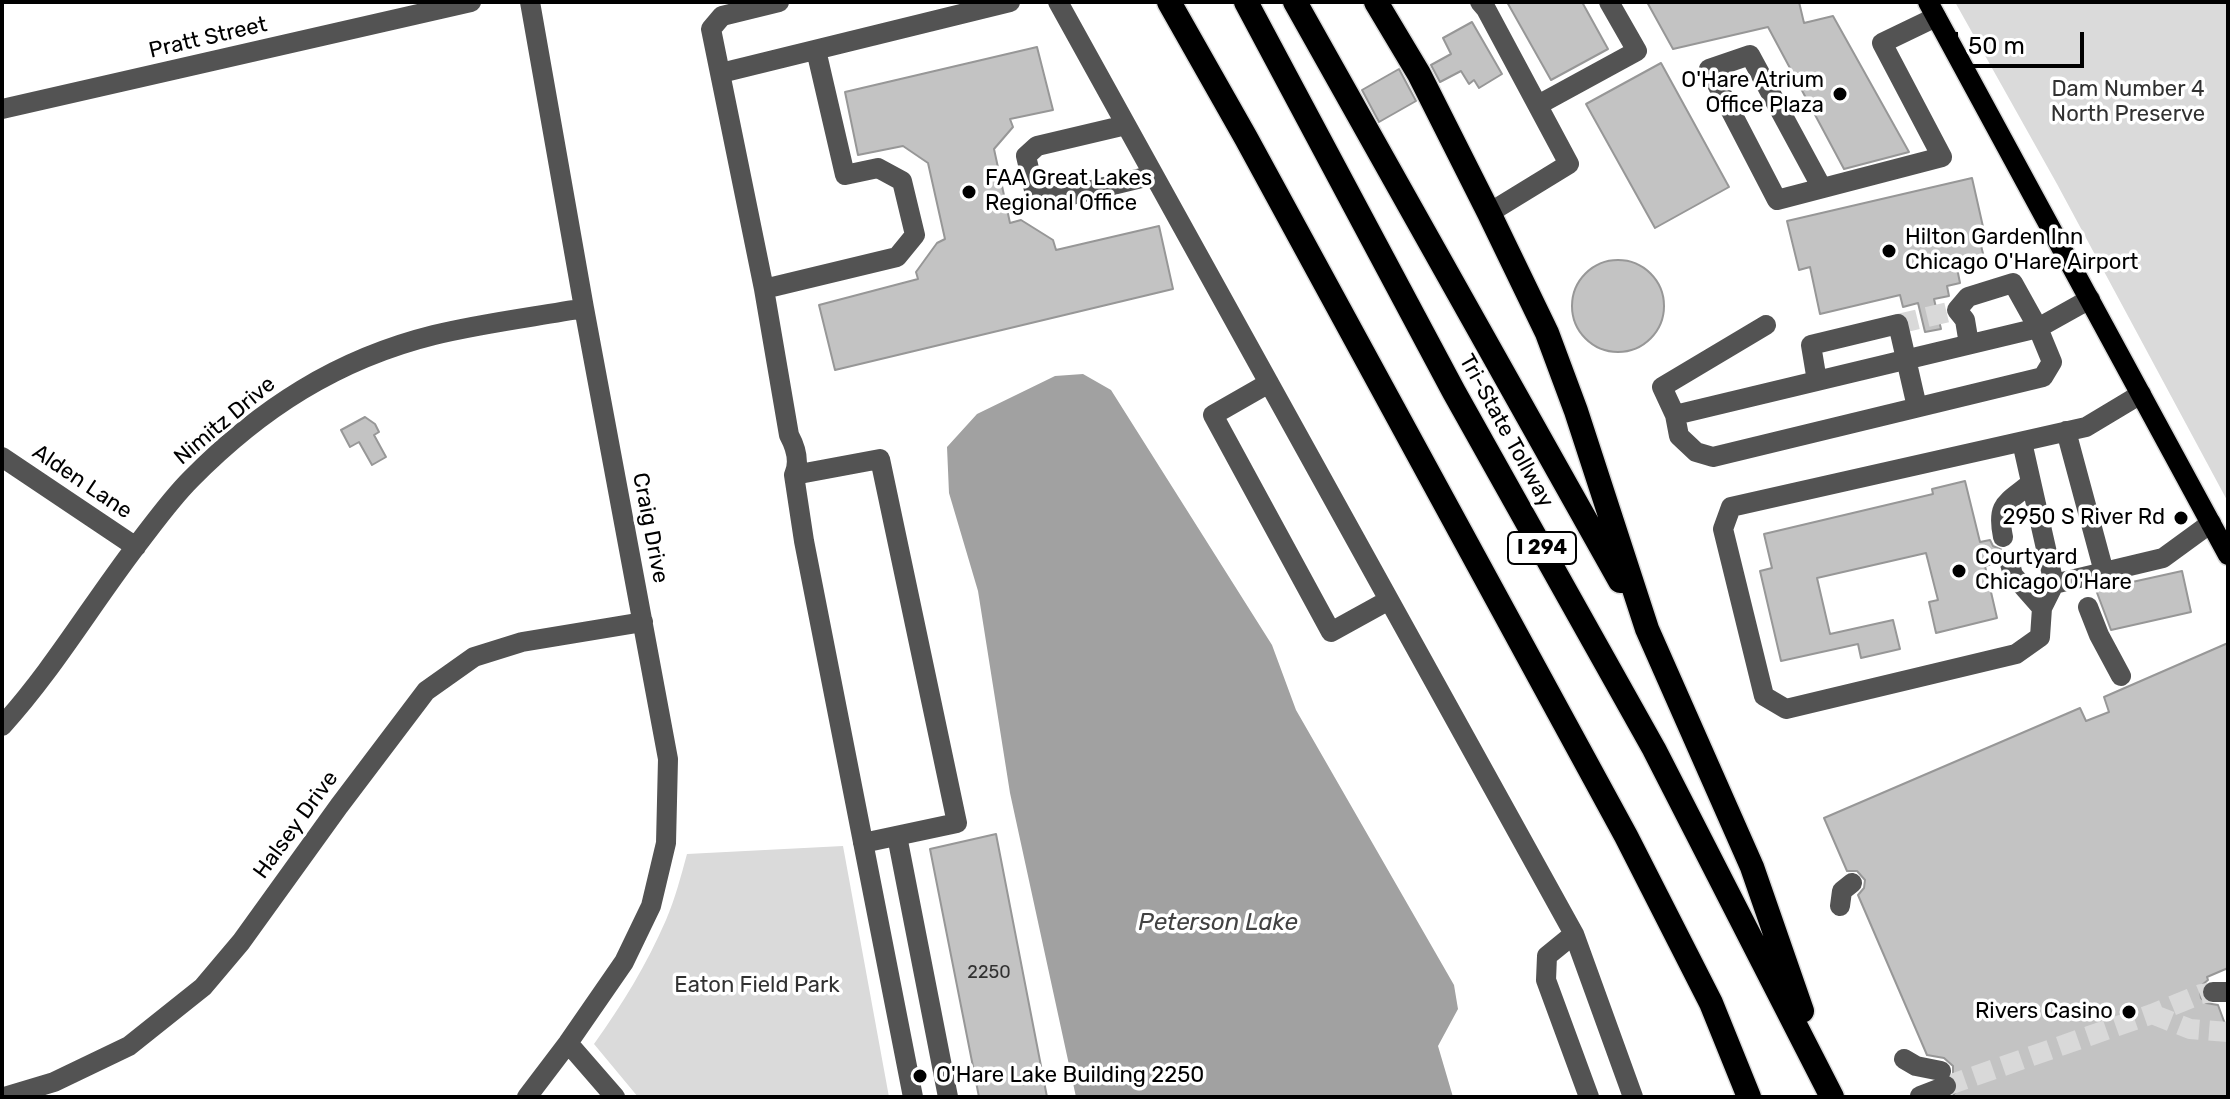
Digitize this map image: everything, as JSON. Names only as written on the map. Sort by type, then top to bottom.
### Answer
[{"type":"highway","name":"I 294","points":[[1169,2],[1254,151],[1626,836],[1711,1003],[1749,1097]]},
{"type":"highway","name":"Tri-State Tollway","points":[[1246,2],[1454,392],[1654,749],[1832,1097]]},
{"type":"highway","points":[[1295,2],[1647,629],[1752,867],[1832,1097]]},
{"type":"highway","points":[[1376,2],[1419,74],[1547,333],[1576,411],[1647,629]]},
{"type":"main road","points":[[1932,10],[2228,555]]},
{"type":"street","name":"Pratt Street","points":[[2,109],[471,2]]},
{"type":"street","name":"Craig Drive","points":[[527,1097],[624,962],[651,906],[666,843],[668,759],[530,2]]},
{"type":"street","points":[[779,2],[722,16],[711,29],[764,289],[789,435],[782,447],[787,468],[794,475],[804,541],[913,1097]]},
{"type":"street","points":[[721,73],[1010,2]]},
{"type":"street","points":[[1058,2],[1574,934],[1625,1094]]},
{"type":"street","points":[[1480,2],[1569,164],[1489,213]]},
{"type":"street","points":[[1538,105],[1637,51],[1609,2]]},
{"type":"street","points":[[1822,188],[1750,55],[1709,69],[1777,200],[1942,157],[1882,43],[1932,10]]},
{"type":"street","points":[[764,289],[897,257],[915,235],[902,181],[878,168],[845,175],[816,50]]},
{"type":"street","points":[[1126,125],[1037,146],[1026,156],[1034,190],[1059,198],[1154,175]]},
{"type":"street","points":[[1766,325],[1662,387],[1675,415],[1679,436],[1696,452],[1713,457],[2043,377],[2052,362],[2038,328],[2013,283],[1968,297],[1957,310],[1965,320],[1969,344]]},
{"type":"street","points":[[1675,415],[2038,328],[2090,299]]},
{"type":"street","name":"Nimitz Drive","points":[[2,726],[28,697],[136,547],[189,481],[231,441],[274,407],[321,377],[378,352],[434,335],[584,308]]},
{"type":"street","points":[[1817,381],[1811,345],[1898,324],[1917,407]]},
{"type":"street","points":[[1269,383],[1213,415],[1331,632],[1389,600]]},
{"type":"street","points":[[2022,442],[2054,584],[2042,608],[2040,637],[2016,654],[1786,709],[1764,696],[1723,529],[1731,507],[2086,427],[2141,394]]},
{"type":"street","points":[[2066,431],[2104,572]]},
{"type":"street","name":"Alden Lane","points":[[2,457],[136,547]]},
{"type":"street","points":[[794,475],[880,459],[957,823],[863,843]]},
{"type":"street","points":[[2003,537],[1999,520],[2002,507],[2031,483]]},
{"type":"street","points":[[2054,584],[2163,558],[2211,523]]},
{"type":"street","points":[[2009,560],[2013,575],[2042,608]]},
{"type":"street","points":[[2088,607],[2121,676]]},
{"type":"street","name":"Halsey Drive","points":[[4,1097],[54,1082],[129,1046],[203,987],[241,942],[426,691],[474,657],[522,642],[643,622]]},
{"type":"street","points":[[897,836],[948,1097]]},
{"type":"street","points":[[1840,906],[1842,891],[1852,883]]},
{"type":"street","points":[[1574,934],[1547,956],[1546,980],[1589,1097]]},
{"type":"street","points":[[892,988],[925,981]]},
{"type":"street","points":[[568,1043],[615,1097]]},
{"type":"street","points":[[1904,1059],[1943,1079],[1920,1096]]},
{"type":"green space","name":"Dam Number 4 North Preserve","points":[[1955,2],[2228,2],[2228,502],[2057,184]]},
{"type":"green space","name":"Eaton Field Park","points":[[843,846],[889,1097],[638,1097],[594,1044],[633,984],[659,936],[687,854]]},
{"type":"water","name":"Peterson Lake","points":[[1083,374],[1111,390],[1272,645],[1296,710],[1454,985],[1458,1009],[1438,1046],[1453,1097],[1076,1097],[1010,793],[978,591],[949,493],[947,447],[977,414],[1055,376]]},
{"type":"building","points":[[1507,2],[1582,2],[1608,49],[1551,80]]},
{"type":"building","name":"O'Hare Atrium Office Plaza","points":[[1647,2],[1799,2],[1804,23],[1833,16],[1909,152],[1844,169],[1768,27],[1673,49]]},
{"type":"building","points":[[1472,22],[1502,74],[1479,88],[1474,80],[1469,84],[1461,71],[1440,82],[1431,65],[1451,54],[1443,38]]},
{"type":"building","name":"FAA Great Lakes Regional Office","points":[[1037,47],[1053,110],[1010,119],[1013,127],[994,149],[1010,223],[1021,220],[1053,240],[1056,250],[1159,226],[1173,289],[835,370],[819,305],[918,279],[916,272],[937,243],[945,239],[928,163],[903,146],[858,155],[845,92]]},
{"type":"building","points":[[1661,63],[1729,187],[1655,228],[1586,104]]},
{"type":"building","points":[[1399,69],[1416,101],[1379,122],[1362,90]]},
{"type":"building","name":"Hilton Garden Inn Chicago O'Hare Airport","points":[[1972,178],[1986,240],[1980,242],[1985,261],[1957,268],[1960,283],[1947,286],[1949,296],[1934,299],[1941,329],[1925,332],[1918,303],[1903,307],[1900,295],[1820,314],[1810,267],[1799,270],[1787,221]]},
{"type":"building","points":[[1618,260],[1636,263],[1651,273],[1661,288],[1664,306],[1661,324],[1651,339],[1636,349],[1618,352],[1600,349],[1585,339],[1575,324],[1572,306],[1575,288],[1585,273],[1600,263]]},
{"type":"building","points":[[365,417],[375,424],[379,432],[374,435],[386,457],[372,465],[359,442],[350,447],[341,430]]},
{"type":"building","name":"Courtyard Chicago O'Hare","points":[[1965,481],[1980,542],[1990,540],[1993,546],[2002,550],[1996,563],[1985,566],[1997,618],[1936,633],[1929,602],[1938,600],[1926,553],[1817,578],[1830,634],[1893,620],[1900,649],[1861,658],[1858,644],[1781,661],[1760,571],[1772,568],[1764,534],[1933,494],[1932,489]]},
{"type":"building","points":[[2182,571],[2191,612],[2111,630],[2096,590]]},
{"type":"building","points":[[2228,643],[2228,968],[2207,977],[2200,991],[2206,1003],[2218,1005],[2228,1032],[2228,1097],[1952,1097],[1959,1087],[1953,1075],[1953,1066],[1944,1058],[1927,1055],[1858,895],[1864,888],[1865,880],[1857,871],[1847,871],[1824,818],[2080,708],[2086,721],[2109,712],[2104,697]]},
{"type":"building","points":[[996,834],[1047,1097],[979,1097],[930,849]]},
{"type":"tunnel","points":[[1898,324],[1957,310]]},
{"type":"tunnel","points":[[1946,1086],[2213,992]]},
{"type":"tunnel","points":[[2152,1014],[2190,1029],[2228,1032]]},
{"type":"place","name":"O'Hare Atrium Office Plaza","points":[[1840,94]]},
{"type":"place","name":"FAA Great Lakes Regional Office","points":[[969,192]]},
{"type":"place","name":"Hilton Garden Inn Chicago O'Hare Airport","points":[[1889,251]]},
{"type":"place","name":"2950 S River Rd","points":[[2181,518]]},
{"type":"place","name":"Courtyard Chicago O'Hare","points":[[1959,571]]},
{"type":"place","name":"Rivers Casino","points":[[2129,1012]]},
{"type":"place","name":"O'Hare Lake Building 2250","points":[[920,1076]]}]
